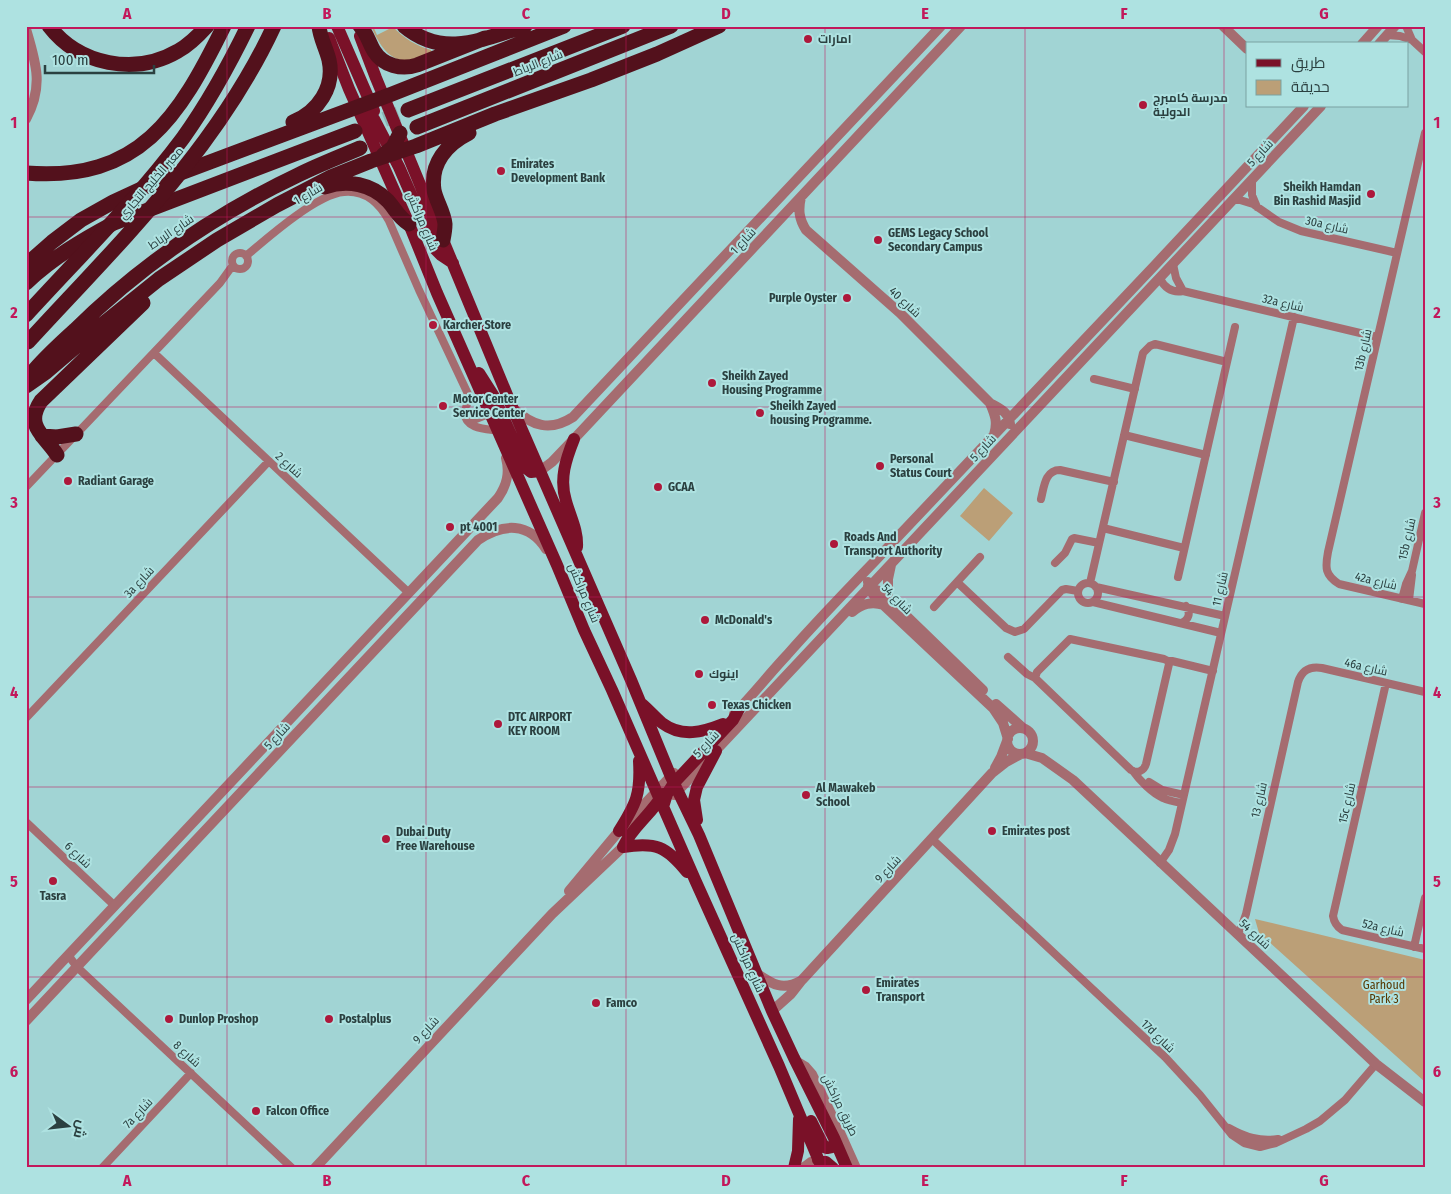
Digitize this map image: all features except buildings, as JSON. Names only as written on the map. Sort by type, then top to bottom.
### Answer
[{"type":"highway","points":[[49,26],[68,45],[85,55],[103,62],[122,65],[142,64],[178,51],[194,40],[207,26]]},
{"type":"highway","points":[[26,173],[60,174],[80,172],[99,167],[135,150],[165,124],[188,94],[224,26]]},
{"type":"highway","name":"معبر الخليج التجاري","points":[[26,315],[158,171],[207,101],[248,26]]},
{"type":"highway","name":"معبر الخليج التجاري","points":[[27,343],[135,226],[199,150],[247,77],[274,26]]},
{"type":"highway","points":[[272,138],[283,127],[301,119],[312,111],[325,94],[329,81],[330,67],[319,26]]},
{"type":"highway","points":[[360,26],[374,52],[388,64],[400,67],[417,65],[485,38]]},
{"type":"highway","points":[[404,26],[421,38],[442,44],[454,45],[525,26]]},
{"type":"highway","points":[[26,266],[67,230],[113,202],[154,183],[384,97],[564,26]]},
{"type":"highway","name":"شارع الرباط","points":[[408,110],[623,26]]},
{"type":"highway","name":"شارع الرباط","points":[[417,127],[671,26]]},
{"type":"highway","points":[[26,386],[46,372],[159,279],[225,235],[277,205],[394,148],[495,114],[641,60],[719,26]]},
{"type":"highway","points":[[443,240],[445,223],[436,196],[434,183],[437,163],[450,145],[478,129],[495,114]]},
{"type":"highway","name":"شارع الرباط","points":[[26,283],[60,255],[114,223],[355,131]]},
{"type":"highway","name":"شارع الرباط","points":[[26,380],[39,364],[101,305],[184,241],[224,215],[287,180],[360,148]]},
{"type":"highway","points":[[277,205],[331,185],[353,183],[368,187],[382,195],[400,218],[409,224]]},
{"type":"highway","points":[[56,455],[39,433],[35,422],[36,411],[41,401],[190,259]]},
{"type":"highway","points":[[42,436],[57,437],[76,434]]},
{"type":"main road","name":"شارع مراكش","points":[[324,26],[363,104],[394,148],[443,240],[512,407],[639,702],[696,882],[824,1165]]},
{"type":"main road","points":[[337,26],[363,104],[394,148],[435,248],[441,255],[453,263]]},
{"type":"main road","name":"شارع مراكش","points":[[356,26],[384,97],[409,224],[437,293],[639,751],[699,835],[772,1011],[836,1140],[847,1168]]},
{"type":"main road","points":[[468,363],[480,374],[488,386],[526,468],[531,472],[540,471]]},
{"type":"main road","points":[[574,439],[565,462],[563,480],[565,500],[577,535],[576,554]]},
{"type":"main road","points":[[639,702],[661,723],[682,732],[697,733],[723,724]]},
{"type":"main road","points":[[622,847],[629,835],[667,791],[733,720],[739,709]]},
{"type":"main road","points":[[624,716],[638,732],[657,774],[676,802],[704,865],[718,882]]},
{"type":"main road","points":[[619,831],[632,810],[639,792],[639,751]]},
{"type":"main road","points":[[699,835],[694,807],[695,794],[699,780],[716,751]]},
{"type":"main road","points":[[622,847],[650,845],[666,851],[674,856],[696,882]]},
{"type":"main road","points":[[779,1066],[792,1078],[824,1147],[832,1147],[836,1140]]},
{"type":"main road","points":[[794,1168],[798,1151],[799,1112]]},
{"type":"street","name":"شارع 1","points":[[512,407],[529,421],[539,425],[558,425],[573,417],[941,26]]},
{"type":"street","points":[[945,43],[954,26]]},
{"type":"street","name":"شارع 1","points":[[540,471],[552,462],[574,439],[961,26]]},
{"type":"street","points":[[1224,26],[1246,48]]},
{"type":"street","points":[[1364,42],[1378,26]]},
{"type":"street","points":[[1381,42],[1395,26]]},
{"type":"street","points":[[1406,26],[1412,40],[1425,52]]},
{"type":"street","points":[[26,29],[35,59],[38,85],[36,97],[26,119]]},
{"type":"street","points":[[1387,35],[1400,36],[1412,40]]},
{"type":"street","points":[[1263,168],[1263,162],[1267,156],[1308,108]]},
{"type":"street","name":"شارع 5","points":[[667,791],[716,751],[1319,108]]},
{"type":"street","name":"شارع 5","points":[[667,791],[723,724],[757,690],[786,656],[1009,418],[1112,312],[1296,111]]},
{"type":"street","name":"13b شارع","points":[[1327,572],[1328,552],[1425,133]]},
{"type":"street","points":[[1252,180],[1252,195],[1257,206]]},
{"type":"street","name":"شارع 1","points":[[154,353],[220,283],[233,265],[232,259],[236,254],[241,253],[246,256],[283,225],[303,211],[334,194],[354,192],[372,199],[385,212],[390,221],[419,290],[468,394],[466,409]]},
{"type":"street","points":[[801,196],[799,214],[806,230]]},
{"type":"street","name":"30a شارع","points":[[1232,200],[1257,206],[1278,222],[1301,231],[1397,252]]},
{"type":"street","points":[[768,211],[774,210],[786,213]]},
{"type":"street","points":[[1160,279],[1162,266],[1200,223],[1204,211]]},
{"type":"street","name":"شارع 40","points":[[786,213],[900,314],[990,403],[1009,418]]},
{"type":"street","points":[[1173,264],[1176,278],[1183,290]]},
{"type":"street","name":"32a شارع","points":[[1160,279],[1166,288],[1175,292],[1183,290],[1378,337]]},
{"type":"street","name":"شارع 11","points":[[1163,865],[1174,848],[1175,834],[1294,317]]},
{"type":"street","points":[[1178,577],[1235,326]]},
{"type":"street","points":[[1093,602],[1098,594],[1093,585],[1103,528],[1143,353],[1150,346],[1160,345],[1227,362]]},
{"type":"street","points":[[26,487],[154,353]]},
{"type":"street","name":"شارع 2","points":[[154,353],[409,593]]},
{"type":"street","points":[[1094,379],[1135,389]]},
{"type":"street","points":[[990,403],[996,417],[997,426],[994,435]]},
{"type":"street","points":[[466,409],[468,415],[476,419],[491,413]]},
{"type":"street","points":[[466,409],[465,416],[470,424],[500,434]]},
{"type":"street","points":[[954,497],[960,485],[1003,438],[1010,425],[1009,418]]},
{"type":"street","name":"شارع 5","points":[[26,1000],[498,498],[506,484],[509,467],[500,434]]},
{"type":"street","points":[[1124,435],[1206,455]]},
{"type":"street","name":"3a شارع","points":[[26,718],[269,461]]},
{"type":"street","points":[[1041,499],[1047,477],[1054,470],[1114,482]]},
{"type":"street","points":[[853,585],[869,587],[868,581],[871,574],[936,498]]},
{"type":"street","name":"15b شارع","points":[[1405,599],[1411,586],[1412,571],[1425,513]]},
{"type":"street","name":"شارع 5","points":[[26,1021],[478,540],[499,528],[522,529],[541,541],[557,565]]},
{"type":"street","points":[[1103,528],[1184,548]]},
{"type":"street","points":[[1056,563],[1074,538],[1100,543]]},
{"type":"street","points":[[934,607],[980,557]]},
{"type":"street","points":[[842,616],[849,614],[864,604],[886,601],[888,579],[892,564]]},
{"type":"street","name":"42a شارع","points":[[1327,572],[1333,580],[1346,586],[1425,604]]},
{"type":"street","points":[[957,582],[1006,628],[1015,632],[1024,630],[1062,590],[1078,591]]},
{"type":"street","points":[[1221,633],[1093,602],[1083,602],[1079,598],[1078,591],[1084,584],[1093,585],[1225,616]]},
{"type":"street","name":"شارع 54","points":[[869,587],[877,590],[993,708],[1003,722],[1007,740]]},
{"type":"street","name":"شارع 54","points":[[886,601],[947,654],[1004,712],[1023,728]]},
{"type":"street","points":[[1182,623],[1188,618],[1189,612],[1186,606]]},
{"type":"street","points":[[370,635],[377,638],[379,645]]},
{"type":"street","points":[[1036,678],[1037,672],[1066,642],[1073,638],[1213,671]]},
{"type":"street","points":[[1008,657],[1028,674],[1036,678],[1133,771],[1142,782],[1158,795],[1167,800],[1183,799]]},
{"type":"street","points":[[1168,661],[1144,770],[1145,778],[1150,783],[1183,799]]},
{"type":"street","name":"46a شارع","points":[[1304,672],[1309,668],[1316,667],[1425,692]]},
{"type":"street","name":"شارع 13","points":[[1234,931],[1244,921],[1298,682],[1304,672]]},
{"type":"street","name":"15c شارع","points":[[1338,927],[1334,922],[1334,909],[1386,683]]},
{"type":"street","points":[[1023,728],[1032,735],[1033,743],[1030,749],[1023,753],[1017,753],[1010,749],[1007,740],[1014,729],[1023,728]]},
{"type":"street","name":"شارع 9","points":[[992,774],[1001,758],[1007,740]]},
{"type":"street","name":"شارع 54","points":[[1033,743],[1066,771],[1073,780]]},
{"type":"street","name":"شارع 54","points":[[1023,753],[1042,758],[1073,780],[1376,1064],[1425,1102]]},
{"type":"street","name":"شارع 9","points":[[772,1011],[791,994],[992,774],[1006,762],[1023,753]]},
{"type":"street","points":[[1133,771],[1144,770]]},
{"type":"street","name":"شارع 9","points":[[314,1168],[556,910],[585,871],[619,831],[667,791]]},
{"type":"street","name":"شارع 6","points":[[26,822],[115,906]]},
{"type":"street","name":"17d شارع","points":[[932,839],[1164,1057],[1200,1095],[1238,1140],[1251,1146],[1268,1146],[1320,1121],[1345,1100],[1376,1064]]},
{"type":"street","name":"شارع 9","points":[[556,910],[622,847]]},
{"type":"street","points":[[1414,947],[1425,898]]},
{"type":"street","name":"52a شارع","points":[[1338,927],[1348,932],[1425,949]]},
{"type":"street","name":"شارع 8","points":[[69,954],[70,959],[77,967],[292,1168]]},
{"type":"street","points":[[756,973],[772,984],[781,986],[790,985],[802,980]]},
{"type":"street","name":"طريق مراكش","points":[[794,1058],[806,1066],[813,1074],[840,1128],[857,1168]]},
{"type":"street","name":"7a شارع","points":[[102,1168],[191,1073]]},
{"type":"street","points":[[803,1168],[811,1162],[824,1165],[836,1140]]},
{"type":"green space","points":[[371,26],[373,26],[377,35],[393,27],[401,35],[431,50],[432,53],[409,60],[396,58],[390,55],[381,45]]},
{"type":"green space","points":[[984,488],[1013,513],[989,541],[960,516]]},
{"type":"green space","name":"Garhoud Park 3","points":[[1255,919],[1425,960],[1425,1082],[1259,933]]},
{"type":"tunnel","points":[[363,128],[408,110]]},
{"type":"place","name":"امارات","points":[[808,39]]},
{"type":"place","name":"مدرسة كامبرج الدولية","points":[[1143,105]]},
{"type":"place","name":"Emirates Development Bank","points":[[501,171]]},
{"type":"place","name":"Sheikh Hamdan Bin Rashid Masjid","points":[[1371,194]]},
{"type":"place","name":"GEMS Legacy School Secondary Campus","points":[[878,240]]},
{"type":"place","name":"Purple Oyster","points":[[847,298]]},
{"type":"place","name":"Karcher Store","points":[[433,325]]},
{"type":"place","name":"Sheikh Zayed Housing Programme","points":[[712,383]]},
{"type":"place","name":"Motor Center Service Center","points":[[443,406]]},
{"type":"place","name":"Sheikh Zayed housing Programme.","points":[[760,413]]},
{"type":"place","name":"Personal Status Court","points":[[880,466]]},
{"type":"place","name":"Radiant Garage","points":[[68,481]]},
{"type":"place","name":"GCAA","points":[[658,487]]},
{"type":"place","name":"pt 4001","points":[[450,527]]},
{"type":"place","name":"Roads And Transport Authority","points":[[834,544]]},
{"type":"place","name":"McDonald's","points":[[705,620]]},
{"type":"place","name":"اينوك","points":[[699,674]]},
{"type":"place","name":"Texas Chicken","points":[[712,705]]},
{"type":"place","name":"DTC AIRPORT KEY ROOM","points":[[498,724]]},
{"type":"place","name":"Al Mawakeb School","points":[[806,795]]},
{"type":"place","name":"Emirates post","points":[[992,831]]},
{"type":"place","name":"Dubai Duty Free Warehouse","points":[[386,839]]},
{"type":"place","name":"Tasra","points":[[53,881]]},
{"type":"place","name":"Emirates Transport","points":[[866,990]]},
{"type":"place","name":"Famco","points":[[596,1003]]},
{"type":"place","name":"Dunlop Proshop","points":[[169,1019]]},
{"type":"place","name":"Postalplus","points":[[329,1019]]},
{"type":"place","name":"Falcon Office","points":[[256,1111]]}]
